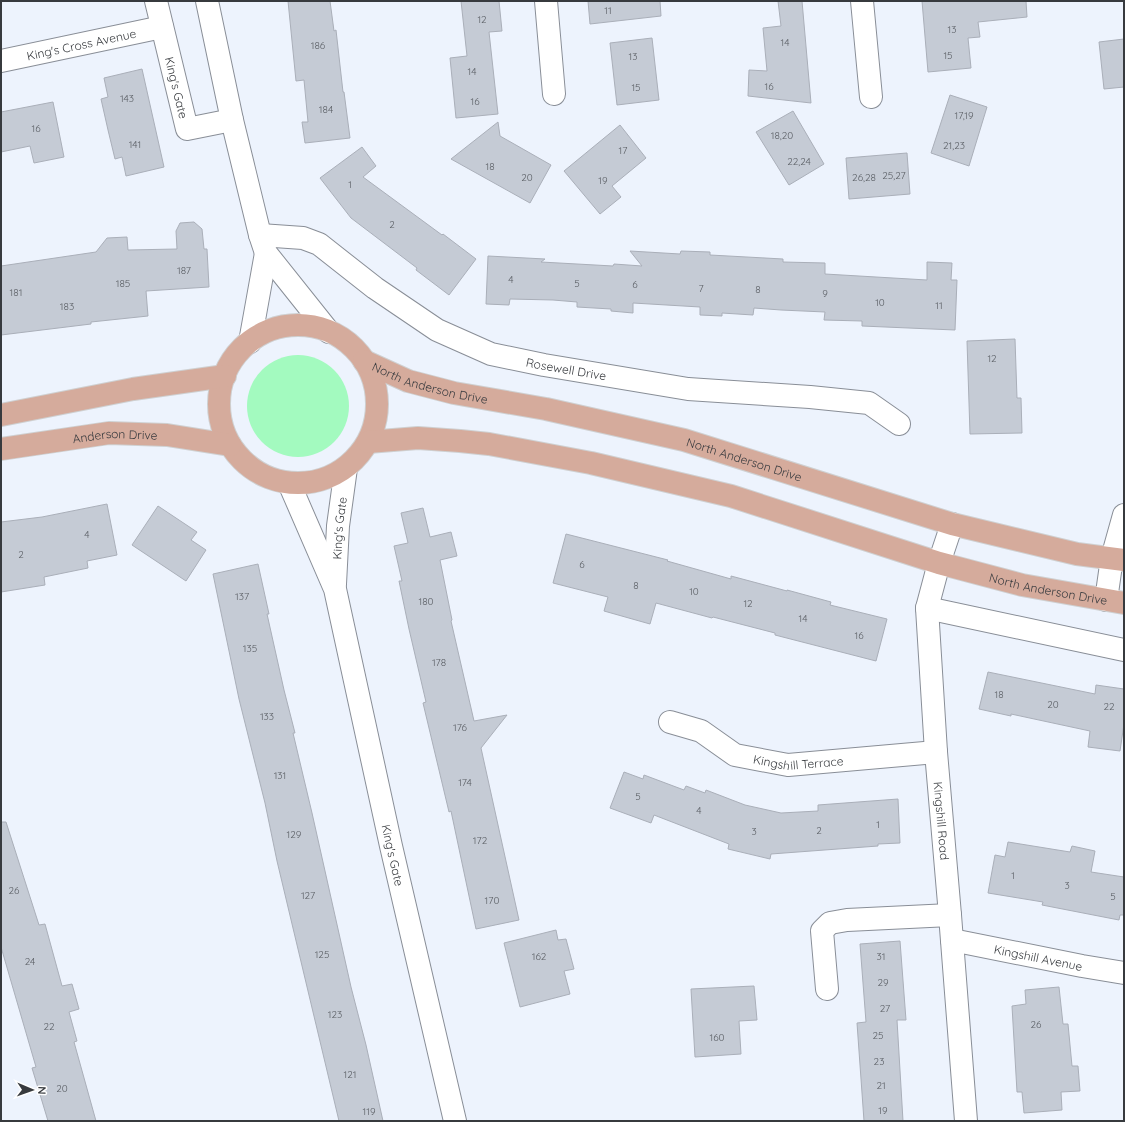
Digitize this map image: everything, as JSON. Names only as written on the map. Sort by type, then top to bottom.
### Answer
[{"type":"main road","points":[[302,325],[316,327],[342,339],[354,349],[364,361],[372,376],[376,392],[377,410],[374,426],[368,442],[358,456],[346,468],[328,478],[309,483],[289,483],[263,475],[240,458],[230,445],[221,423],[219,399],[225,376],[236,356],[250,342],[262,334],[276,328],[302,325]]},
{"type":"main road","name":"North Anderson Drive","points":[[364,361],[408,381],[454,393],[546,409],[684,440],[952,524],[1077,554],[1118,559]]},
{"type":"main road","points":[[1,415],[132,389],[225,376]]},
{"type":"main road","name":"Anderson Drive","points":[[1,449],[109,433],[167,435],[230,445]]},
{"type":"main road","name":"North Anderson Drive","points":[[368,442],[418,438],[460,441],[489,444],[591,463],[731,496],[939,563],[1022,585],[1115,602]]},
{"type":"street","name":"King's Gate","points":[[156,1],[186,129],[232,120]]},
{"type":"street","points":[[207,1],[232,120],[263,244],[250,342]]},
{"type":"street","points":[[546,1],[554,94]]},
{"type":"street","points":[[862,1],[871,97]]},
{"type":"street","name":"King's Cross Avenue","points":[[1,61],[162,27]]},
{"type":"street","name":"Rosewell Drive","points":[[263,244],[303,238],[318,244],[375,288],[437,330],[490,354],[544,365],[688,389],[810,397],[869,403],[899,424]]},
{"type":"street","points":[[263,244],[329,332]]},
{"type":"street","name":"King's Gate","points":[[335,589],[338,526],[346,468]]},
{"type":"street","name":"King's Gate","points":[[289,483],[335,589],[391,846],[455,1121]]},
{"type":"street","points":[[1115,602],[1118,559],[1124,515]]},
{"type":"street","name":"Kingshill Road","points":[[952,524],[939,563],[927,608],[936,752],[966,1121]]},
{"type":"street","points":[[927,608],[1124,650]]},
{"type":"street","name":"Kingshill Terrace","points":[[670,722],[701,731],[735,755],[788,765],[936,752]]},
{"type":"street","points":[[826,989],[822,931],[830,923],[847,920],[950,915]]},
{"type":"street","name":"Kingshill Avenue","points":[[952,940],[1124,972]]},
{"type":"green space","points":[[298,355],[308,356],[327,363],[341,377],[348,396],[348,416],[341,435],[327,449],[308,456],[298,457],[288,456],[269,449],[255,435],[248,416],[247,406],[248,396],[255,377],[269,363],[288,356]]},
{"type":"building","points":[[288,1],[330,1],[334,31],[336,30],[350,138],[305,143],[302,122],[308,122],[304,80],[296,81]]},
{"type":"building","points":[[461,1],[499,1],[502,31],[489,32],[498,114],[456,118],[450,58],[467,56]]},
{"type":"building","points":[[588,1],[660,1],[661,16],[590,24]]},
{"type":"building","points":[[778,1],[802,1],[811,103],[748,96],[749,70],[767,71],[763,28],[781,26]]},
{"type":"building","points":[[922,1],[1026,1],[1027,17],[978,22],[980,37],[968,38],[971,68],[928,72]]},
{"type":"building","points":[[652,38],[659,100],[617,105],[610,43]]},
{"type":"building","points":[[1124,39],[1124,87],[1104,89],[1099,42]]},
{"type":"building","points":[[142,69],[164,167],[126,176],[122,157],[115,159],[101,99],[108,97],[104,78]]},
{"type":"building","points":[[950,95],[987,107],[969,166],[931,153]]},
{"type":"building","points":[[53,102],[64,157],[34,163],[30,146],[1,152],[1,112]]},
{"type":"building","points":[[793,111],[824,164],[789,185],[756,132]]},
{"type":"building","points":[[498,122],[500,136],[551,165],[530,203],[451,159]]},
{"type":"building","points":[[620,125],[646,158],[612,186],[621,197],[600,214],[564,171]]},
{"type":"building","points":[[362,147],[376,166],[363,177],[476,259],[449,295],[416,270],[417,268],[351,218],[320,178]]},
{"type":"building","points":[[907,153],[910,194],[849,199],[846,158]]},
{"type":"building","points":[[194,222],[202,229],[204,249],[207,249],[209,287],[146,291],[148,316],[91,322],[91,324],[1,335],[1,266],[96,252],[107,238],[127,237],[128,250],[177,249],[176,231],[180,223]]},
{"type":"building","points":[[630,251],[680,254],[681,251],[710,252],[710,255],[783,259],[783,262],[825,263],[825,274],[927,280],[927,262],[952,263],[951,280],[957,280],[955,330],[862,326],[862,321],[824,320],[825,312],[754,308],[753,315],[722,313],[722,316],[700,315],[700,307],[633,303],[633,313],[611,311],[611,309],[577,307],[577,302],[553,300],[510,299],[509,305],[486,304],[488,256],[545,259],[541,262],[642,266]]},
{"type":"building","points":[[1015,339],[1017,398],[1021,398],[1022,433],[970,434],[967,341]]},
{"type":"building","points":[[107,504],[117,555],[87,561],[88,568],[44,577],[45,585],[1,592],[1,522],[42,517]]},
{"type":"building","points":[[158,506],[197,532],[191,540],[206,550],[186,581],[132,545]]},
{"type":"building","points":[[423,508],[430,537],[451,532],[457,556],[440,560],[451,621],[474,721],[507,715],[481,748],[519,920],[476,929],[451,811],[449,812],[423,703],[426,702],[399,581],[402,581],[394,546],[408,543],[401,513]]},
{"type":"building","points":[[566,534],[668,560],[667,561],[731,579],[731,576],[787,590],[831,602],[830,605],[887,619],[876,661],[775,635],[775,633],[656,603],[650,624],[604,611],[608,597],[553,583]]},
{"type":"building","points":[[258,564],[269,614],[267,614],[295,733],[293,733],[383,1121],[339,1121],[277,861],[265,803],[239,699],[213,574]]},
{"type":"building","points":[[988,672],[1095,694],[1096,685],[1124,689],[1124,724],[1120,751],[1088,747],[1090,731],[1011,714],[1011,716],[979,709]]},
{"type":"building","points":[[624,772],[643,779],[644,775],[684,790],[686,786],[705,793],[706,790],[745,805],[781,813],[818,811],[818,805],[898,799],[900,843],[771,854],[770,859],[728,849],[729,844],[654,815],[651,823],[610,808]]},
{"type":"building","points":[[1,822],[6,822],[39,925],[45,924],[62,986],[72,984],[79,1009],[69,1012],[77,1041],[74,1042],[96,1121],[48,1121],[32,1068],[36,1067],[1,947]]},
{"type":"building","points":[[1008,842],[1070,852],[1072,846],[1095,851],[1091,872],[1124,877],[1124,915],[1120,915],[1119,920],[1042,905],[1043,902],[988,893],[995,855],[1005,857]]},
{"type":"building","points":[[556,930],[558,940],[566,939],[574,969],[564,971],[570,994],[520,1007],[504,943]]},
{"type":"building","points":[[900,941],[906,1020],[897,1020],[903,1121],[864,1121],[857,1023],[866,1022],[860,944]]},
{"type":"building","points":[[754,986],[757,1020],[739,1021],[741,1054],[695,1057],[691,989]]},
{"type":"building","points":[[1059,987],[1063,1024],[1068,1024],[1072,1066],[1078,1066],[1080,1091],[1061,1092],[1062,1110],[1024,1113],[1022,1092],[1017,1092],[1012,1006],[1026,1004],[1025,990]]}]
